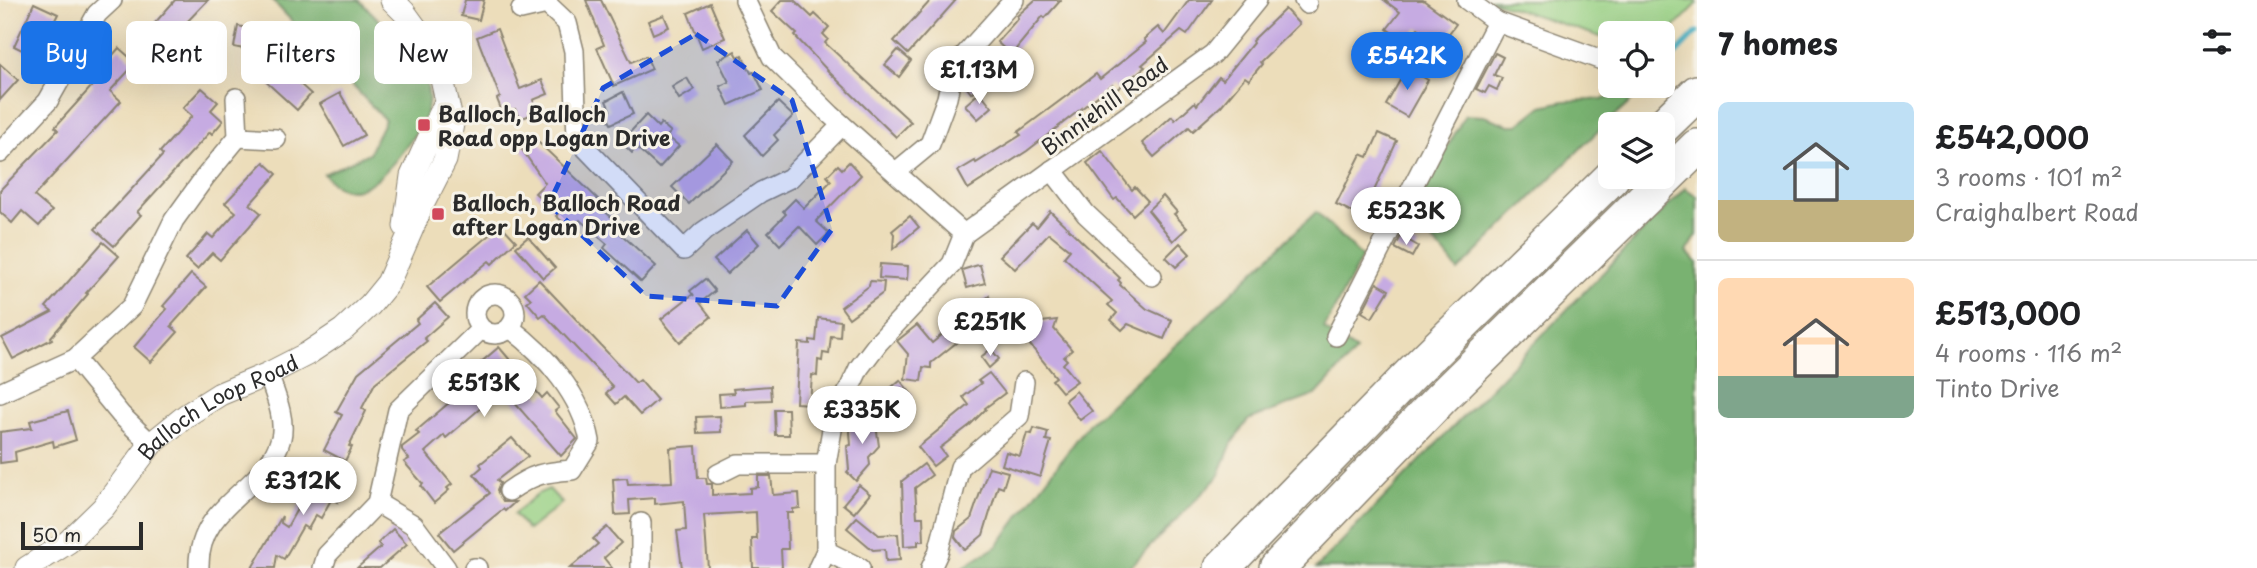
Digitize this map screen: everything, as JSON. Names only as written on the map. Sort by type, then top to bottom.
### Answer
[{"type":"highway","points":[[1675,114],[1697,93]]},
{"type":"highway","points":[[1277,568],[1441,398],[1697,147]]},
{"type":"highway","points":[[1222,568],[1414,371],[1600,189]]},
{"type":"street","points":[[82,0],[97,14]]},
{"type":"street","points":[[0,153],[48,101],[97,14],[112,0]]},
{"type":"street","name":"Balloch Loop Road","points":[[27,568],[68,542],[103,508],[151,444],[187,415],[220,394],[307,354],[343,330],[370,305],[388,283],[403,247],[412,176],[446,102],[440,70],[431,49],[392,0]]},
{"type":"street","points":[[745,0],[772,58],[964,234],[952,264],[878,343],[859,368],[833,424],[826,464],[822,559],[860,568]]},
{"type":"street","points":[[896,172],[930,144],[947,98],[953,68],[1014,0]]},
{"type":"street","name":"Binniehill Road","points":[[964,234],[1213,54],[1257,0]]},
{"type":"street","points":[[1467,0],[1497,22],[1598,59]]},
{"type":"street","points":[[521,10],[547,4],[567,23],[574,51],[577,139],[684,250],[704,231],[761,192],[790,178],[842,125]]},
{"type":"street","points":[[1336,336],[1497,22]]},
{"type":"street","points":[[0,393],[75,359],[132,306],[174,220],[205,177],[239,137],[236,98]]},
{"type":"street","points":[[239,137],[276,139]]},
{"type":"street","points":[[1052,170],[1086,214],[1152,276]]},
{"type":"street","points":[[490,294],[507,297],[516,312],[510,328],[496,334],[481,329],[476,322],[475,313],[482,298],[490,294]]},
{"type":"street","points":[[509,491],[527,478],[548,472],[572,470],[590,441],[587,423],[572,395],[525,339],[510,328]]},
{"type":"street","points":[[323,568],[327,555],[377,503],[398,410],[481,329]]},
{"type":"street","points":[[75,359],[121,415],[151,444]]},
{"type":"street","points":[[199,568],[198,551],[214,518],[267,466],[281,437],[280,413],[268,374]]},
{"type":"street","points":[[931,568],[938,553],[960,467],[1019,416],[1024,383]]},
{"type":"street","points":[[718,474],[738,464],[826,464]]},
{"type":"street","points":[[377,503],[414,525],[446,568]]},
{"type":"street","points":[[641,523],[641,568]]},
{"type":"highlighted area","points":[[696,34],[792,100],[832,229],[777,306],[646,296],[549,204],[603,88]]},
{"type":"green space","points":[[272,0],[359,0],[379,21],[374,21],[374,84],[427,84],[427,111],[422,124],[386,171],[366,186],[345,189],[324,174],[369,153],[385,120],[351,84],[360,84],[360,21],[292,21]]},
{"type":"green space","points":[[1489,0],[1697,0],[1697,4],[1675,27],[1675,21],[1598,21],[1598,36]]},
{"type":"green space","points":[[1635,98],[1619,112],[1598,112],[1598,131],[1458,271],[1435,243],[1406,222],[1465,115],[1484,116],[1509,125],[1518,125],[1542,106],[1564,101]]},
{"type":"green space","points":[[1685,188],[1697,196],[1697,235],[1687,252],[1697,263],[1697,568],[1316,568]]},
{"type":"green space","points":[[1316,212],[1362,257],[1324,329],[1356,351],[1316,395],[1248,420],[1232,443],[1218,477],[1129,568],[962,568],[997,546],[1090,422],[1188,334]]},
{"type":"green space","points":[[549,489],[562,503],[528,530],[514,514],[537,494]]},
{"type":"building","points":[[175,0],[208,0],[188,21],[157,21]]},
{"type":"building","points":[[465,0],[484,0],[479,20],[461,16]]},
{"type":"building","points":[[586,0],[601,0],[631,62],[646,56],[652,69],[614,86],[597,48],[604,45]]},
{"type":"building","points":[[782,0],[794,0],[812,17],[815,14],[829,27],[823,34],[828,39],[825,43],[911,122],[896,137],[830,73],[795,36],[797,34],[772,11]]},
{"type":"building","points":[[931,0],[956,0],[908,54],[894,41]]},
{"type":"building","points":[[1035,0],[1061,0],[1045,18],[1043,16],[1011,55],[997,42],[1017,16]]},
{"type":"building","points":[[1189,0],[1212,0],[1187,35],[1181,31],[1142,65],[1145,67],[1116,90],[1112,85],[1027,151],[968,189],[958,171],[1021,135],[1018,132],[1096,74],[1100,79],[1146,42],[1144,39],[1158,27],[1164,34]]},
{"type":"building","points":[[1384,0],[1423,0],[1456,24],[1441,44],[1418,28],[1406,43],[1387,29],[1400,12]]},
{"type":"building","points":[[34,3],[58,14],[54,21],[26,21]]},
{"type":"building","points":[[710,3],[725,38],[702,48],[688,13]]},
{"type":"building","points":[[1285,9],[1299,24],[1260,62],[1262,64],[1249,80],[1245,77],[1221,106],[1193,131],[1189,127],[1154,157],[1142,143],[1172,116],[1175,120],[1195,102],[1197,105],[1219,77],[1223,80],[1252,41]]},
{"type":"building","points":[[664,15],[669,27],[653,34],[648,21]]},
{"type":"building","points":[[238,26],[241,27],[241,48],[234,47]]},
{"type":"building","points":[[497,29],[520,89],[542,80],[548,94],[533,100],[538,112],[520,119],[515,109],[503,114],[497,99],[500,97],[477,37]]},
{"type":"building","points":[[21,31],[21,50],[14,46]]},
{"type":"building","points":[[119,48],[126,54],[126,74],[110,91],[121,101],[34,196],[52,211],[39,226],[22,211],[12,223],[0,212],[0,190],[58,130],[55,127],[92,84],[112,84],[112,56]]},
{"type":"building","points":[[898,50],[911,61],[899,77],[885,65]]},
{"type":"building","points":[[735,51],[738,57],[742,55],[763,90],[729,105],[720,86],[729,82],[718,60]]},
{"type":"building","points":[[1495,53],[1503,57],[1494,75],[1502,78],[1497,90],[1489,86],[1485,93],[1476,89]]},
{"type":"building","points":[[0,64],[18,80],[0,100]]},
{"type":"building","points":[[973,65],[986,80],[971,93],[963,83],[964,74]]},
{"type":"building","points":[[1407,68],[1428,80],[1407,117],[1386,105]]},
{"type":"building","points":[[687,78],[694,90],[679,99],[672,87]]},
{"type":"building","points":[[268,84],[300,84],[311,94],[297,110]]},
{"type":"building","points":[[202,88],[218,102],[211,110],[223,121],[137,212],[141,215],[114,246],[95,229],[163,155],[160,152],[192,116],[183,108]]},
{"type":"building","points":[[623,92],[633,114],[611,124],[605,112],[610,110],[606,101]]},
{"type":"building","points":[[980,92],[992,107],[978,119],[965,105]]},
{"type":"building","points":[[340,93],[364,135],[344,146],[320,104]]},
{"type":"building","points":[[778,102],[793,116],[774,135],[778,140],[762,156],[745,135]]},
{"type":"building","points":[[646,115],[658,127],[661,123],[671,132],[667,136],[679,146],[659,168],[636,147],[632,153],[621,142]]},
{"type":"building","points":[[1379,133],[1397,141],[1362,217],[1336,204],[1361,154],[1368,157]]},
{"type":"building","points":[[536,140],[598,199],[595,203],[616,221],[612,226],[656,266],[641,282],[604,248],[607,244],[580,220],[571,229],[535,193],[545,183],[521,148]]},
{"type":"building","points":[[717,144],[733,161],[689,204],[672,187]]},
{"type":"building","points":[[1102,151],[1132,190],[1135,187],[1148,201],[1133,215],[1117,198],[1114,200],[1087,163]]},
{"type":"building","points":[[264,162],[277,174],[250,204],[261,213],[220,260],[212,253],[197,269],[186,259],[208,234],[213,238],[236,212],[225,203]]},
{"type":"building","points":[[849,162],[861,175],[816,221],[829,233],[817,245],[799,226],[780,245],[768,232],[786,214],[783,211],[795,199],[804,208],[831,181],[827,176],[838,165],[842,169]]},
{"type":"building","points":[[1163,196],[1187,228],[1173,241],[1148,210]]},
{"type":"building","points":[[1050,211],[1120,278],[1120,285],[1147,309],[1172,320],[1164,339],[1128,324],[1122,330],[1111,320],[1117,313],[1108,305],[1112,301],[1064,257],[1070,250],[1049,233],[1015,269],[1000,256],[1032,223],[1037,227]]},
{"type":"building","points":[[910,216],[919,227],[893,249],[892,231]]},
{"type":"building","points":[[501,225],[516,241],[492,264],[489,261],[440,302],[427,287]]},
{"type":"building","points":[[747,230],[759,244],[727,274],[714,260]]},
{"type":"building","points":[[1401,236],[1418,246],[1412,257],[1395,248]]},
{"type":"building","points":[[528,237],[555,268],[543,278],[516,247]]},
{"type":"building","points":[[103,242],[119,256],[86,293],[88,294],[52,339],[13,359],[2,338],[52,312],[46,307]]},
{"type":"building","points":[[1180,243],[1190,254],[1176,267],[1166,257]]},
{"type":"building","points":[[880,264],[908,266],[907,280],[879,278]]},
{"type":"building","points":[[978,265],[985,283],[967,288],[962,270]]},
{"type":"building","points":[[191,274],[206,287],[171,326],[178,332],[151,362],[134,347],[167,309],[163,306]]},
{"type":"building","points":[[705,279],[715,291],[700,303],[711,317],[680,342],[661,319],[693,294],[690,291]]},
{"type":"building","points":[[539,280],[636,383],[640,380],[657,400],[640,415],[624,397],[616,404],[606,393],[613,387],[544,314],[540,317],[527,302],[531,299],[525,293]]},
{"type":"building","points":[[870,281],[884,282],[883,293],[849,318],[841,307],[869,286]]},
{"type":"building","points":[[1377,283],[1389,290],[1372,318],[1362,312]]},
{"type":"building","points":[[989,296],[993,311],[1009,312],[1006,340],[966,335],[931,363],[931,368],[923,367],[921,381],[905,379],[908,354],[897,341],[917,325],[932,343]]},
{"type":"building","points":[[435,303],[448,317],[424,338],[427,341],[375,383],[362,408],[366,411],[349,446],[352,447],[345,461],[324,450],[342,415],[336,412],[358,373],[418,323],[416,320]]},
{"type":"building","points":[[818,318],[841,321],[840,337],[831,336],[829,354],[823,353],[822,361],[818,360],[817,376],[812,375],[810,404],[796,403],[799,343],[810,344],[810,340],[816,341]]},
{"type":"building","points":[[1040,319],[1042,322],[1057,320],[1054,329],[1072,350],[1064,357],[1067,360],[1063,364],[1077,381],[1062,392],[1052,380],[1056,377],[1022,335]]},
{"type":"building","points":[[499,347],[542,398],[547,393],[559,408],[555,411],[577,439],[561,456],[493,378],[474,395],[483,406],[425,452],[452,484],[434,503],[421,486],[423,484],[404,462],[409,459],[402,447],[419,434],[416,431],[457,396],[455,394],[483,369],[479,364]]},
{"type":"building","points":[[991,349],[999,359],[989,368],[981,357]]},
{"type":"building","points":[[989,373],[1005,393],[940,448],[946,456],[933,466],[918,447],[969,405],[963,397]]},
{"type":"building","points":[[900,380],[913,396],[895,410],[870,413],[869,399],[878,399]]},
{"type":"building","points":[[770,386],[771,400],[746,401],[746,405],[720,407],[719,394],[734,393],[733,389]]},
{"type":"building","points":[[1076,391],[1092,411],[1080,420],[1065,400]]},
{"type":"building","points":[[774,409],[788,409],[789,435],[775,435]]},
{"type":"building","points":[[68,411],[76,440],[54,447],[53,441],[15,452],[16,461],[0,463],[0,432],[32,428],[30,421]]},
{"type":"building","points":[[720,416],[721,432],[697,433],[696,417]]},
{"type":"building","points":[[875,418],[879,446],[869,457],[870,465],[856,481],[847,472],[847,446],[851,445],[849,420]]},
{"type":"building","points":[[1034,428],[1048,432],[1046,440],[1051,441],[1040,477],[1002,465],[1006,452],[1020,456],[1027,433],[1032,434]]},
{"type":"building","points":[[512,438],[528,456],[497,480],[500,483],[497,491],[503,502],[515,502],[453,550],[439,533],[490,493],[474,474],[482,467],[480,464]]},
{"type":"building","points":[[696,446],[698,478],[706,478],[707,484],[712,484],[712,495],[750,493],[750,488],[758,487],[758,476],[771,476],[773,495],[799,493],[800,508],[793,509],[793,513],[787,513],[788,549],[781,549],[782,568],[753,568],[752,539],[757,539],[756,512],[704,515],[708,568],[682,568],[677,531],[686,530],[684,501],[655,504],[655,498],[629,500],[630,514],[615,515],[613,479],[627,478],[628,484],[672,482],[670,448]]},
{"type":"building","points":[[332,463],[350,473],[338,502],[332,498],[321,518],[316,515],[308,529],[303,526],[284,559],[277,555],[275,568],[252,568],[282,516],[281,523],[287,527],[306,493],[314,497]]},
{"type":"building","points":[[924,464],[932,475],[915,488],[917,517],[923,517],[924,541],[918,541],[918,545],[904,546],[902,481]]},
{"type":"building","points":[[989,467],[1008,472],[1003,488],[998,486],[983,535],[965,550],[955,537],[956,531],[971,519]]},
{"type":"building","points":[[859,485],[870,494],[854,513],[843,504]]},
{"type":"building","points":[[857,517],[879,535],[898,534],[900,560],[886,561],[885,549],[873,550],[847,528]]},
{"type":"building","points":[[607,527],[621,543],[604,558],[612,568],[570,568],[598,544],[593,539]]},
{"type":"building","points":[[393,529],[407,544],[380,568],[357,568],[381,547],[378,543]]},
{"type":"waterway","points":[[1675,55],[1697,32]]},
{"type":"place","name":"Balloch, Balloch Road opp Logan Drive","points":[[424,125]]},
{"type":"place","name":"Balloch, Balloch Road after Logan Drive","points":[[438,214]]}]
